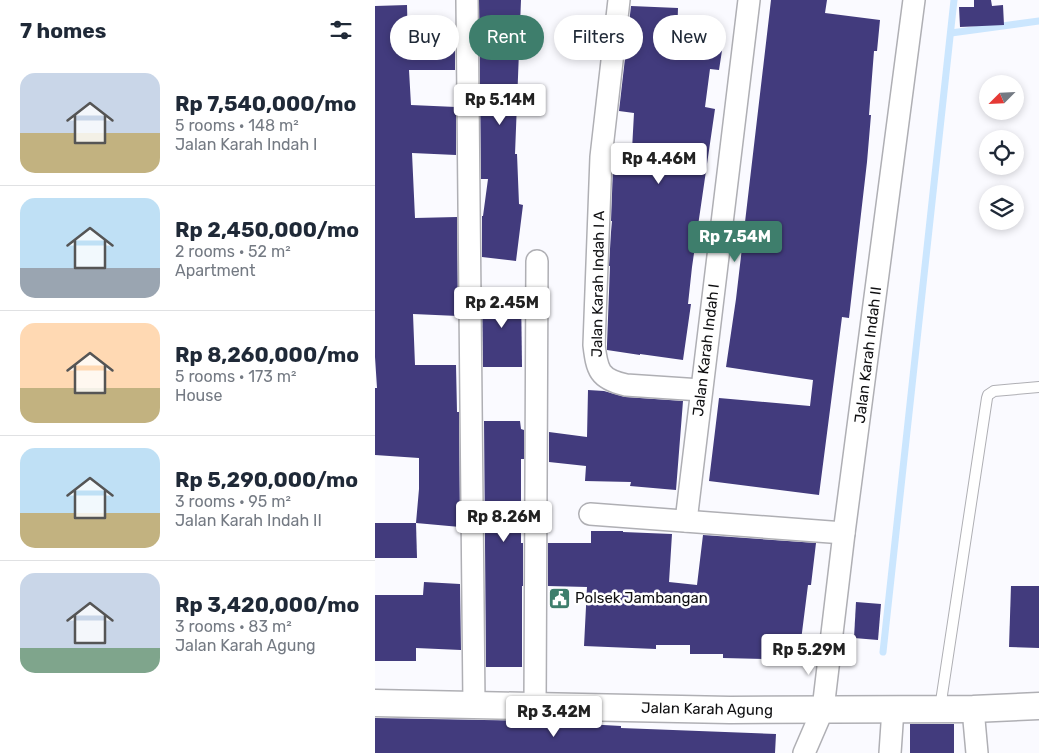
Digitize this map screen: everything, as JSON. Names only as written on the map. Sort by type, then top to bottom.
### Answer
[{"type":"street","points":[[467,0],[474,705]]},
{"type":"street","name":"Jalan Karah Indah I A","points":[[619,0],[601,158],[594,345],[597,367],[606,378],[614,383],[701,390]]},
{"type":"street","name":"Jalan Karah Indah I","points":[[685,521],[749,0]]},
{"type":"street","name":"Jalan Karah Indah II","points":[[804,753],[823,709],[844,533],[914,0]]},
{"type":"street","points":[[535,706],[537,262]]},
{"type":"street","points":[[590,514],[844,533]]},
{"type":"street","name":"Jalan Karah Agung","points":[[375,702],[730,710],[973,709],[1039,706]]},
{"type":"street","points":[[890,753],[893,709]]},
{"type":"street","points":[[973,709],[977,753]]},
{"type":"lane","points":[[940,709],[987,398],[991,392],[995,391],[1039,387]]},
{"type":"building","points":[[479,0],[521,0],[520,15],[479,15]]},
{"type":"building","points":[[771,0],[827,0],[825,13],[880,20],[877,51],[874,51],[867,162],[849,318],[842,317],[819,495],[709,481],[719,398],[810,406],[813,380],[726,367],[736,299]]},
{"type":"building","points":[[974,0],[991,0],[992,6],[1003,5],[1004,25],[960,27],[959,7],[974,7]]},
{"type":"building","points":[[407,5],[407,15],[390,15],[390,60],[455,60],[455,70],[409,70],[411,105],[456,107],[456,155],[412,153],[415,218],[457,217],[458,316],[413,314],[415,365],[456,365],[457,412],[459,412],[460,527],[416,523],[419,458],[375,455],[375,388],[377,388],[375,357],[375,6]]},
{"type":"building","points":[[631,6],[678,8],[678,15],[653,15],[653,60],[721,60],[719,70],[710,69],[705,107],[715,109],[692,267],[688,304],[691,304],[683,360],[607,350],[613,167],[631,168],[634,113],[619,111],[625,60],[643,60],[643,15],[630,15]]},
{"type":"building","points":[[480,60],[519,60],[515,154],[517,154],[519,204],[523,205],[516,261],[482,257],[482,216],[488,179],[481,179]]},
{"type":"building","points":[[521,291],[522,367],[483,367],[482,292]]},
{"type":"building","points":[[588,390],[604,391],[625,397],[683,401],[676,490],[630,486],[631,482],[585,481],[586,466],[549,462],[549,432],[587,437]]},
{"type":"building","points":[[484,421],[520,421],[521,429],[524,430],[524,459],[521,459],[521,543],[523,543],[522,667],[486,667]]},
{"type":"building","points":[[375,523],[416,523],[417,558],[375,558]]},
{"type":"building","points":[[591,531],[672,534],[669,582],[697,585],[703,535],[816,543],[811,585],[808,585],[798,664],[767,659],[723,658],[723,654],[690,654],[690,645],[656,645],[656,649],[584,646],[587,587],[548,586],[548,543],[591,543]]},
{"type":"building","points":[[424,582],[460,584],[461,650],[416,648],[416,661],[375,661],[375,595],[423,595]]},
{"type":"building","points":[[1011,586],[1039,586],[1039,648],[1009,647]]},
{"type":"building","points":[[856,602],[881,604],[878,640],[854,638]]},
{"type":"building","points":[[375,718],[533,721],[621,726],[621,728],[776,734],[775,753],[375,753]]},
{"type":"building","points":[[910,724],[954,724],[954,753],[910,753]]},
{"type":"waterway","points":[[883,652],[954,0]]},
{"type":"waterway","points":[[951,33],[1039,21]]},
{"type":"place","name":"Polsek Jambangan","points":[[559,598]]}]
